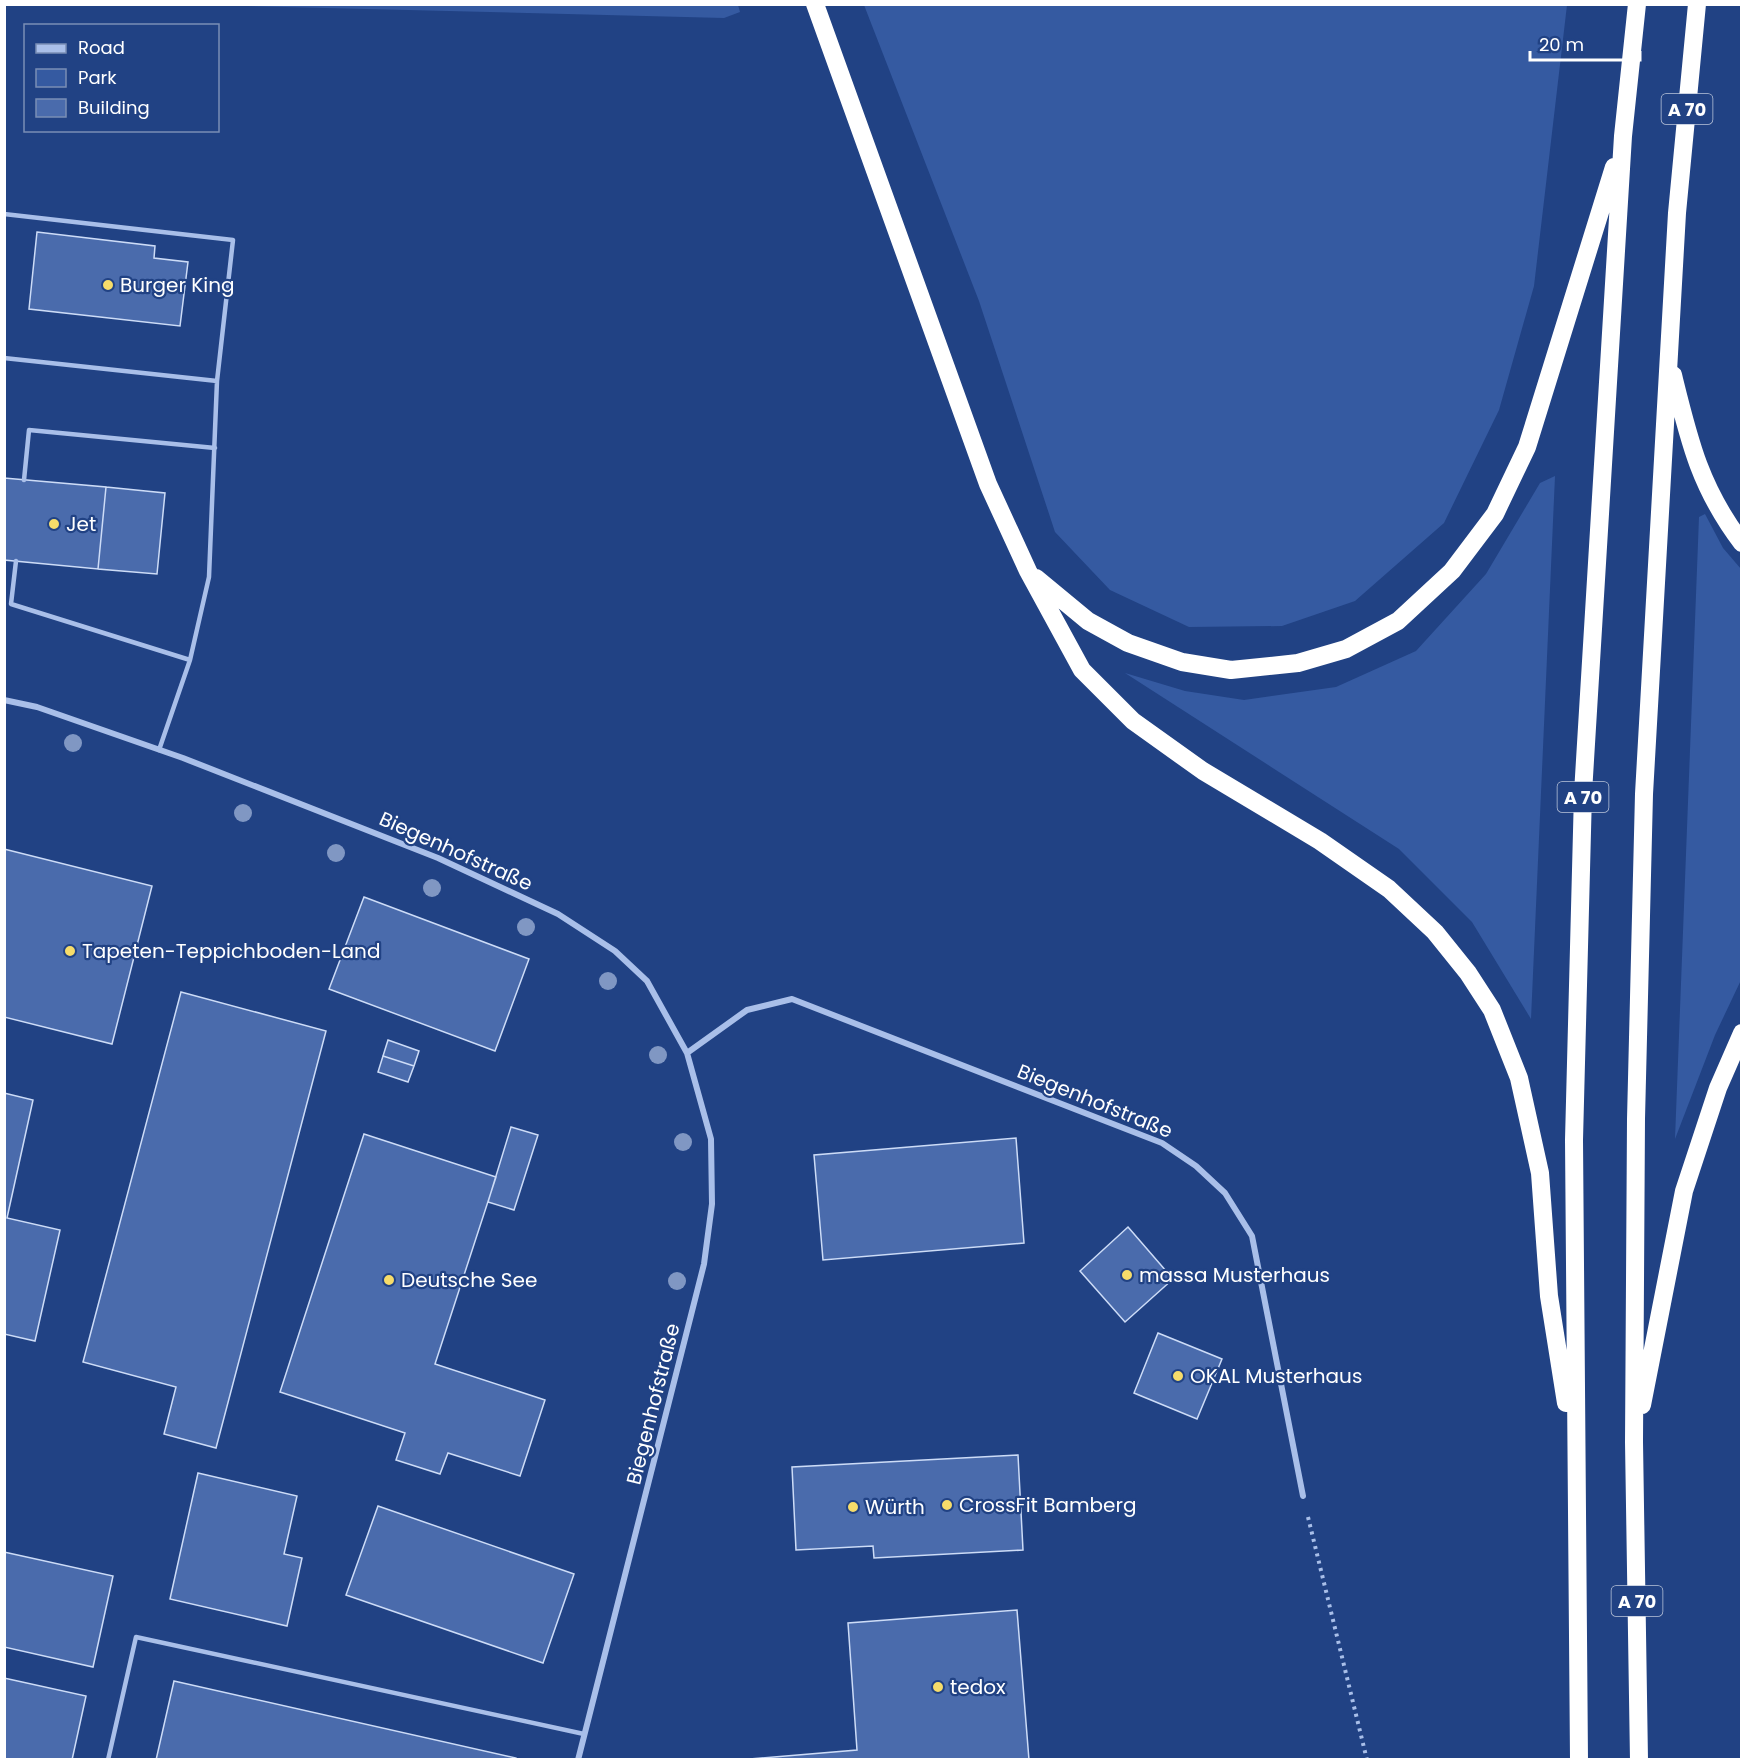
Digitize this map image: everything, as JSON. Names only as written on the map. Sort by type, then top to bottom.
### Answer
[{"type":"highway","points":[[815,4],[988,484],[1028,571],[1082,670],[1133,721],[1203,771],[1320,841],[1389,889],[1435,932],[1468,973],[1492,1010],[1519,1078],[1540,1173],[1549,1296],[1575,1458]]},
{"type":"highway","name":"A 70","points":[[1579,1760],[1574,1140],[1583,793],[1623,136],[1637,4]]},
{"type":"highway","name":"A 70","points":[[1639,1760],[1635,1442],[1636,1119],[1644,795],[1677,213],[1696,4]]},
{"type":"highway","points":[[1028,571],[1088,621],[1128,643],[1182,662],[1231,670],[1298,663],[1327,655],[1346,649],[1398,621],[1452,571],[1495,514],[1527,447],[1574,303],[1623,136]]},
{"type":"highway","points":[[1669,356],[1694,458],[1723,519],[1742,543]]},
{"type":"highway","points":[[1635,1442],[1684,1191],[1718,1088],[1742,1033]]},
{"type":"street","name":"Biegenhofstraße","points":[[4,700],[37,707],[159,750],[438,858],[558,914],[615,951],[647,981],[687,1053],[711,1139],[712,1204],[704,1264],[578,1760]]},
{"type":"street","name":"Biegenhofstraße","points":[[687,1053],[747,1010],[792,999],[1162,1143],[1196,1166],[1225,1193],[1252,1236],[1303,1496]]},
{"type":"lane","points":[[4,214],[233,240],[217,381],[209,577],[190,660],[159,750]]},
{"type":"lane","points":[[4,358],[217,381]]},
{"type":"lane","points":[[24,480],[28,430],[215,448]]},
{"type":"lane","points":[[16,561],[11,604],[190,660]]},
{"type":"lane","points":[[108,1760],[136,1637],[584,1734]]},
{"type":"path","points":[[1303,1496],[1367,1760]]},
{"type":"green space","points":[[207,5],[738,5],[740,12],[724,18]]},
{"type":"green space","points":[[864,5],[1567,5],[1534,286],[1499,410],[1444,523],[1355,601],[1282,626],[1189,627],[1110,590],[1055,532],[979,301]]},
{"type":"green space","points":[[1555,476],[1531,1019],[1472,922],[1399,849],[1125,673],[1185,691],[1244,700],[1336,687],[1416,651],[1486,574],[1540,483]]},
{"type":"green space","points":[[1705,514],[1723,548],[1741,569],[1741,980],[1715,1035],[1675,1139],[1699,517]]},
{"type":"building","name":"Burger King","points":[[37,232],[155,246],[154,258],[188,262],[180,326],[29,309]]},
{"type":"building","name":"Jet","points":[[4,478],[106,487],[98,569],[4,560]]},
{"type":"building","points":[[106,487],[165,493],[157,574],[98,569]]},
{"type":"building","name":"Tapeten-Teppichboden-Land","points":[[4,849],[152,886],[112,1044],[4,1017]]},
{"type":"building","points":[[364,897],[529,959],[495,1051],[329,989]]},
{"type":"building","points":[[181,992],[326,1031],[216,1448],[164,1434],[176,1387],[83,1362]]},
{"type":"building","points":[[388,1040],[419,1051],[414,1066],[383,1056]]},
{"type":"building","points":[[383,1056],[414,1066],[408,1082],[378,1072]]},
{"type":"building","points":[[4,1093],[33,1100],[7,1218],[60,1230],[35,1341],[4,1334]]},
{"type":"building","points":[[511,1127],[538,1135],[514,1210],[488,1202]]},
{"type":"building","points":[[364,1134],[496,1177],[435,1364],[545,1400],[520,1476],[448,1453],[440,1474],[396,1460],[405,1433],[280,1392]]},
{"type":"building","points":[[1016,1138],[1024,1243],[823,1260],[814,1155]]},
{"type":"building","name":"massa Musterhaus","points":[[1128,1227],[1173,1279],[1125,1322],[1080,1271]]},
{"type":"building","name":"OKAL Musterhaus","points":[[1158,1333],[1222,1359],[1197,1419],[1134,1393]]},
{"type":"building","points":[[1018,1455],[1023,1550],[874,1558],[873,1546],[796,1550],[792,1467]]},
{"type":"building","points":[[198,1473],[297,1496],[284,1554],[302,1558],[287,1626],[170,1599]]},
{"type":"building","points":[[378,1506],[574,1574],[543,1663],[346,1595]]},
{"type":"building","points":[[4,1552],[113,1576],[93,1667],[4,1647]]},
{"type":"building","name":"tedox","points":[[1017,1610],[1029,1760],[738,1760],[857,1750],[848,1623]]},
{"type":"building","points":[[4,1678],[86,1696],[72,1760],[4,1760]]},
{"type":"building","points":[[174,1681],[516,1758],[516,1760],[156,1760]]},
{"type":"place","name":"Burger King","points":[[108,285]]},
{"type":"place","name":"Jet","points":[[54,524]]},
{"type":"place","name":"Tapeten-Teppichboden-Land","points":[[70,951]]},
{"type":"place","name":"massa Musterhaus","points":[[1127,1275]]},
{"type":"place","name":"Deutsche See","points":[[389,1280]]},
{"type":"place","name":"OKAL Musterhaus","points":[[1178,1376]]},
{"type":"place","name":"CrossFit Bamberg","points":[[947,1505]]},
{"type":"place","name":"Würth","points":[[853,1507]]},
{"type":"place","name":"tedox","points":[[938,1687]]}]
